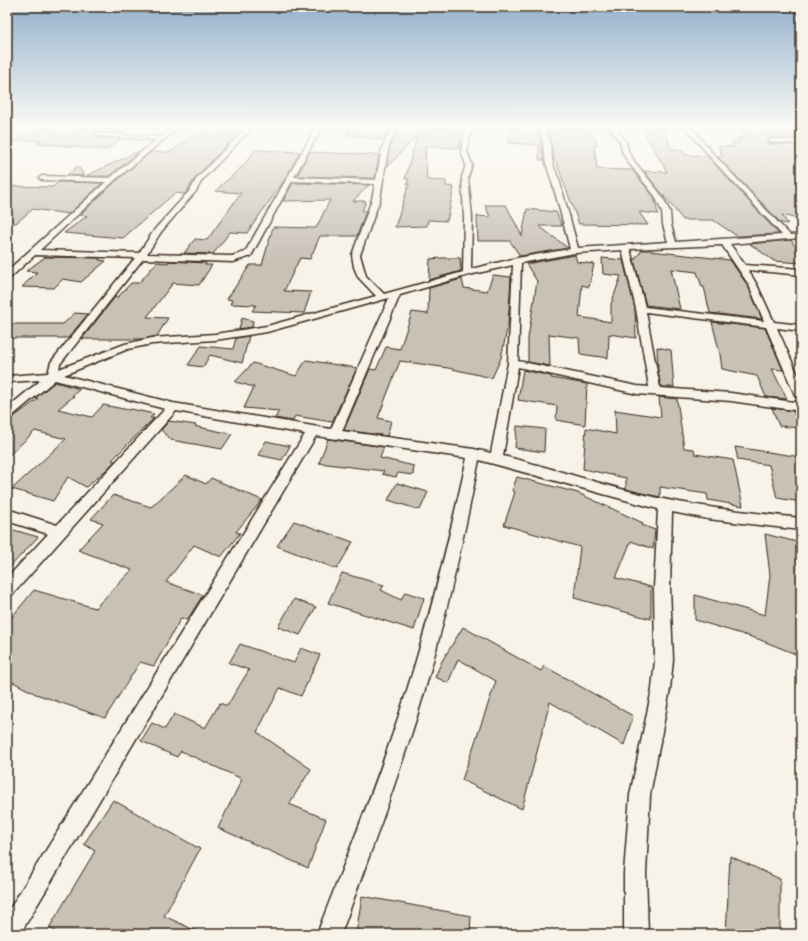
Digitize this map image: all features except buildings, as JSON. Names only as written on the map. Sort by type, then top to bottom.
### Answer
[{"type":"street","points":[[7,276],[123,171]]},
{"type":"street","points":[[53,376],[55,364],[141,256],[158,232],[194,190],[201,176],[206,171]]},
{"type":"street","points":[[34,252],[223,259],[248,254],[295,171]]},
{"type":"street","points":[[382,171],[376,200],[356,254],[358,267],[362,278],[382,297]]},
{"type":"street","points":[[467,171],[465,178],[468,217],[467,273]]},
{"type":"street","points":[[553,171],[575,251]]},
{"type":"street","points":[[638,171],[658,196],[665,208],[666,226],[674,244]]},
{"type":"street","points":[[726,171],[788,237]]},
{"type":"street","points":[[42,178],[112,180]]},
{"type":"street","points":[[290,179],[379,182]]},
{"type":"street","points":[[7,414],[53,376],[125,347],[152,341],[215,337],[267,330],[467,273],[517,261],[575,251],[801,236]]},
{"type":"street","points":[[723,241],[753,285],[801,395]]},
{"type":"street","points":[[625,247],[641,309],[655,391]]},
{"type":"street","points":[[496,459],[513,363],[517,261]]},
{"type":"street","points":[[742,267],[801,272]]},
{"type":"street","points":[[335,434],[396,294]]},
{"type":"street","points":[[641,309],[801,328]]},
{"type":"street","points":[[513,363],[620,387],[731,397],[801,407]]},
{"type":"street","points":[[7,379],[53,376],[173,407],[313,431],[474,454],[574,482],[665,505],[708,513],[801,524]]},
{"type":"street","points":[[7,588],[173,407]]},
{"type":"street","points":[[7,934],[313,431]]},
{"type":"street","points":[[329,934],[396,753],[428,651],[461,521],[474,454]]},
{"type":"street","points":[[636,934],[635,873],[640,795],[661,689],[664,660],[662,588],[665,505]]},
{"type":"street","points":[[7,515],[58,531]]}]
